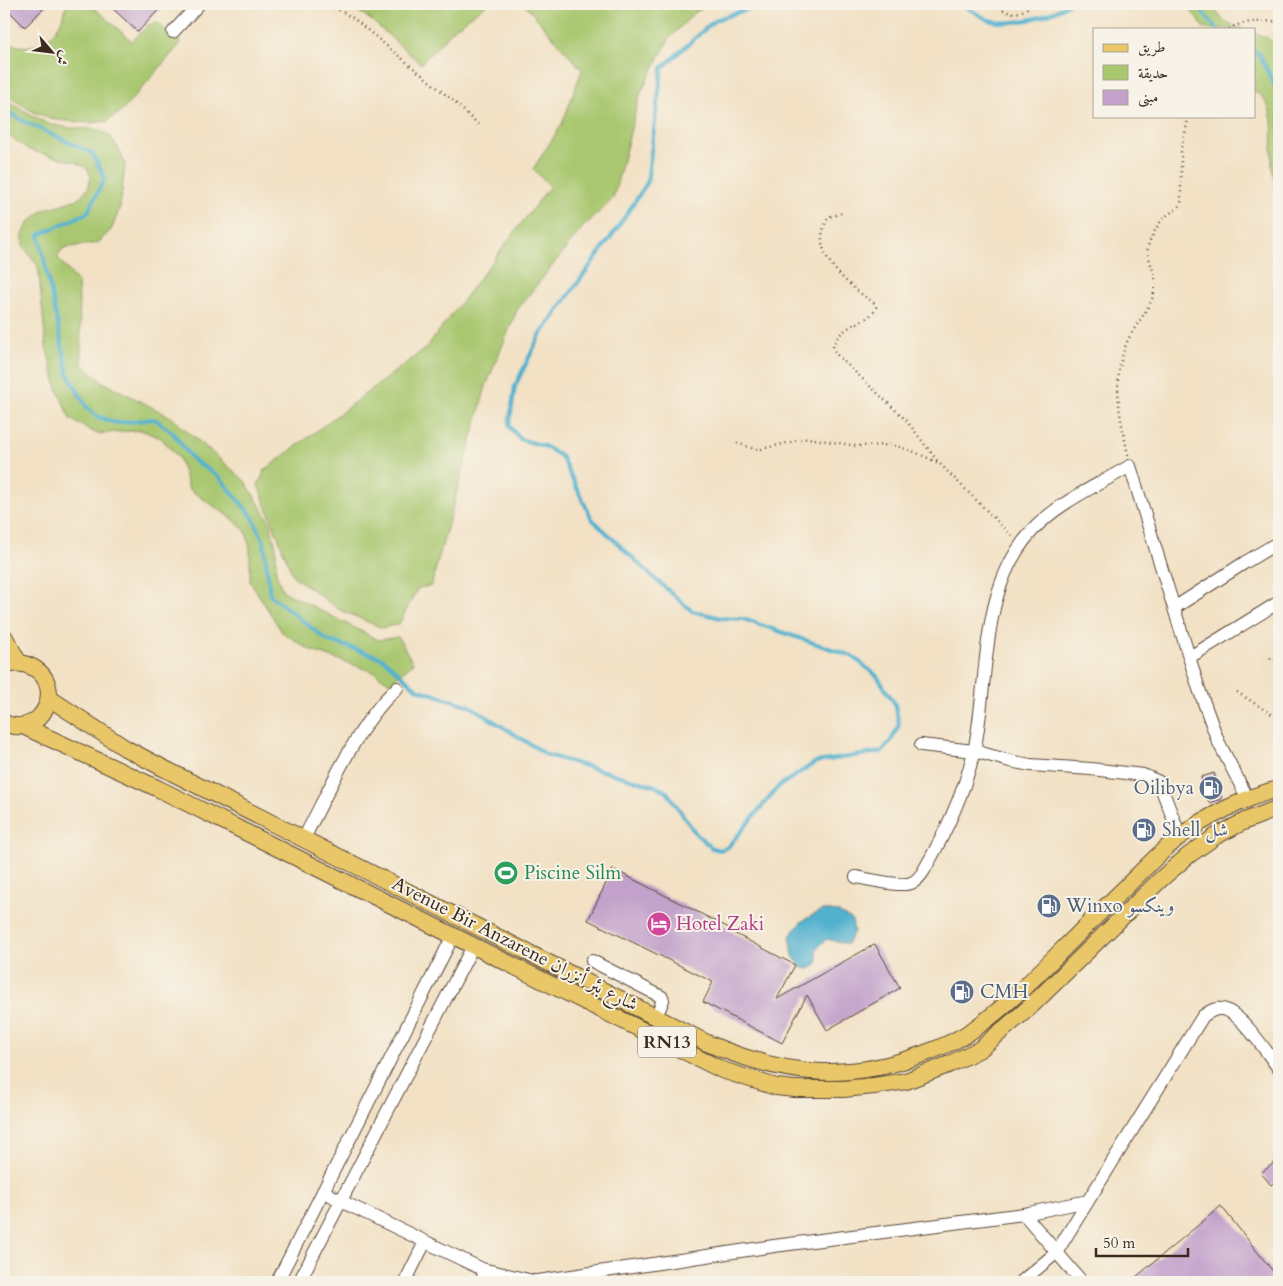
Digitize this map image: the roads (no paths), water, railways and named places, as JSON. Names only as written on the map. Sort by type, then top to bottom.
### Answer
[{"type":"main road","points":[[4,636],[11,665],[35,668],[46,681],[49,698],[47,706],[38,719],[23,726]]},
{"type":"main road","name":"Avenue Bir Anzarene شارع بئر أنزران","points":[[49,698],[125,748],[656,1017],[733,1054],[778,1067],[832,1073],[861,1071],[911,1059],[937,1049],[972,1031],[1020,992],[1148,864],[1180,836],[1224,810],[1248,799],[1279,789]]},
{"type":"main road","name":"RN13","points":[[4,723],[23,726]]},
{"type":"main road","name":"Avenue Bir Anzarene شارع بئر أنزران","points":[[23,726],[160,789],[722,1070],[776,1087],[795,1089],[843,1089],[906,1081],[929,1073],[980,1049],[1030,1007],[1161,878],[1189,855],[1216,836],[1245,821],[1279,808]]},
{"type":"main road","points":[[453,936],[462,919]]},
{"type":"main road","points":[[473,946],[482,929]]},
{"type":"street","points":[[173,32],[199,4]]},
{"type":"street","points":[[856,877],[904,884],[917,880],[923,872],[951,821],[966,781],[974,751],[989,630],[999,589],[1007,570],[1033,530],[1062,506],[1130,466],[1199,689],[1218,741],[1248,799]]},
{"type":"street","points":[[1174,608],[1279,542]]},
{"type":"street","points":[[1190,657],[1279,602]]},
{"type":"street","points":[[304,838],[365,726],[383,701],[397,688]]},
{"type":"street","points":[[920,745],[974,751],[1030,765],[1143,775],[1158,782],[1180,836]]},
{"type":"street","points":[[277,1282],[453,936]]},
{"type":"street","points":[[299,1282],[473,946]]},
{"type":"street","points":[[592,961],[662,997],[663,1000],[656,1017]]},
{"type":"street","points":[[1021,1282],[1056,1253],[1203,1016],[1212,1010],[1222,1008],[1233,1014],[1247,1028],[1279,1069]]},
{"type":"street","points":[[323,1191],[482,1270],[532,1282],[774,1246],[1024,1214],[1088,1201]]},
{"type":"street","points":[[1024,1214],[1082,1282]]},
{"type":"street","points":[[405,1282],[426,1242]]},
{"type":"street","points":[[482,1270],[485,1282]]},
{"type":"water","points":[[822,910],[838,912],[852,920],[854,932],[847,944],[826,939],[816,950],[818,962],[810,969],[802,968],[793,956],[790,936],[802,921]]},
{"type":"waterway","points":[[4,110],[25,122],[92,153],[105,178],[87,213],[39,235],[68,374],[86,406],[96,416],[116,423],[155,419],[173,433],[193,460],[219,477],[252,516],[264,542],[270,595],[327,640],[382,658],[417,689],[470,706],[547,755],[655,786],[667,792],[696,834],[712,848],[720,850],[728,847],[779,786],[816,762],[881,752],[891,741],[899,725],[895,704],[877,676],[852,656],[743,619],[721,618],[692,611],[592,519],[561,456],[544,446],[520,439],[509,426],[515,386],[539,337],[618,227],[647,183],[662,68],[715,20],[763,4]]},
{"type":"waterway","points":[[961,4],[989,20],[998,22],[1030,20],[1051,13],[1068,4]]},
{"type":"waterway","points":[[1195,4],[1216,28]]},
{"type":"waterway","points":[[1256,52],[1259,54],[1279,94]]},
{"type":"place","name":"Oilibya","points":[[1211,788]]},
{"type":"place","name":"Shell شل","points":[[1144,830]]},
{"type":"place","name":"Piscine Silm","points":[[506,873]]},
{"type":"place","name":"Winxo وينكسو","points":[[1049,906]]},
{"type":"place","name":"Hotel Zaki","points":[[659,924]]},
{"type":"place","name":"CMH","points":[[962,992]]}]
